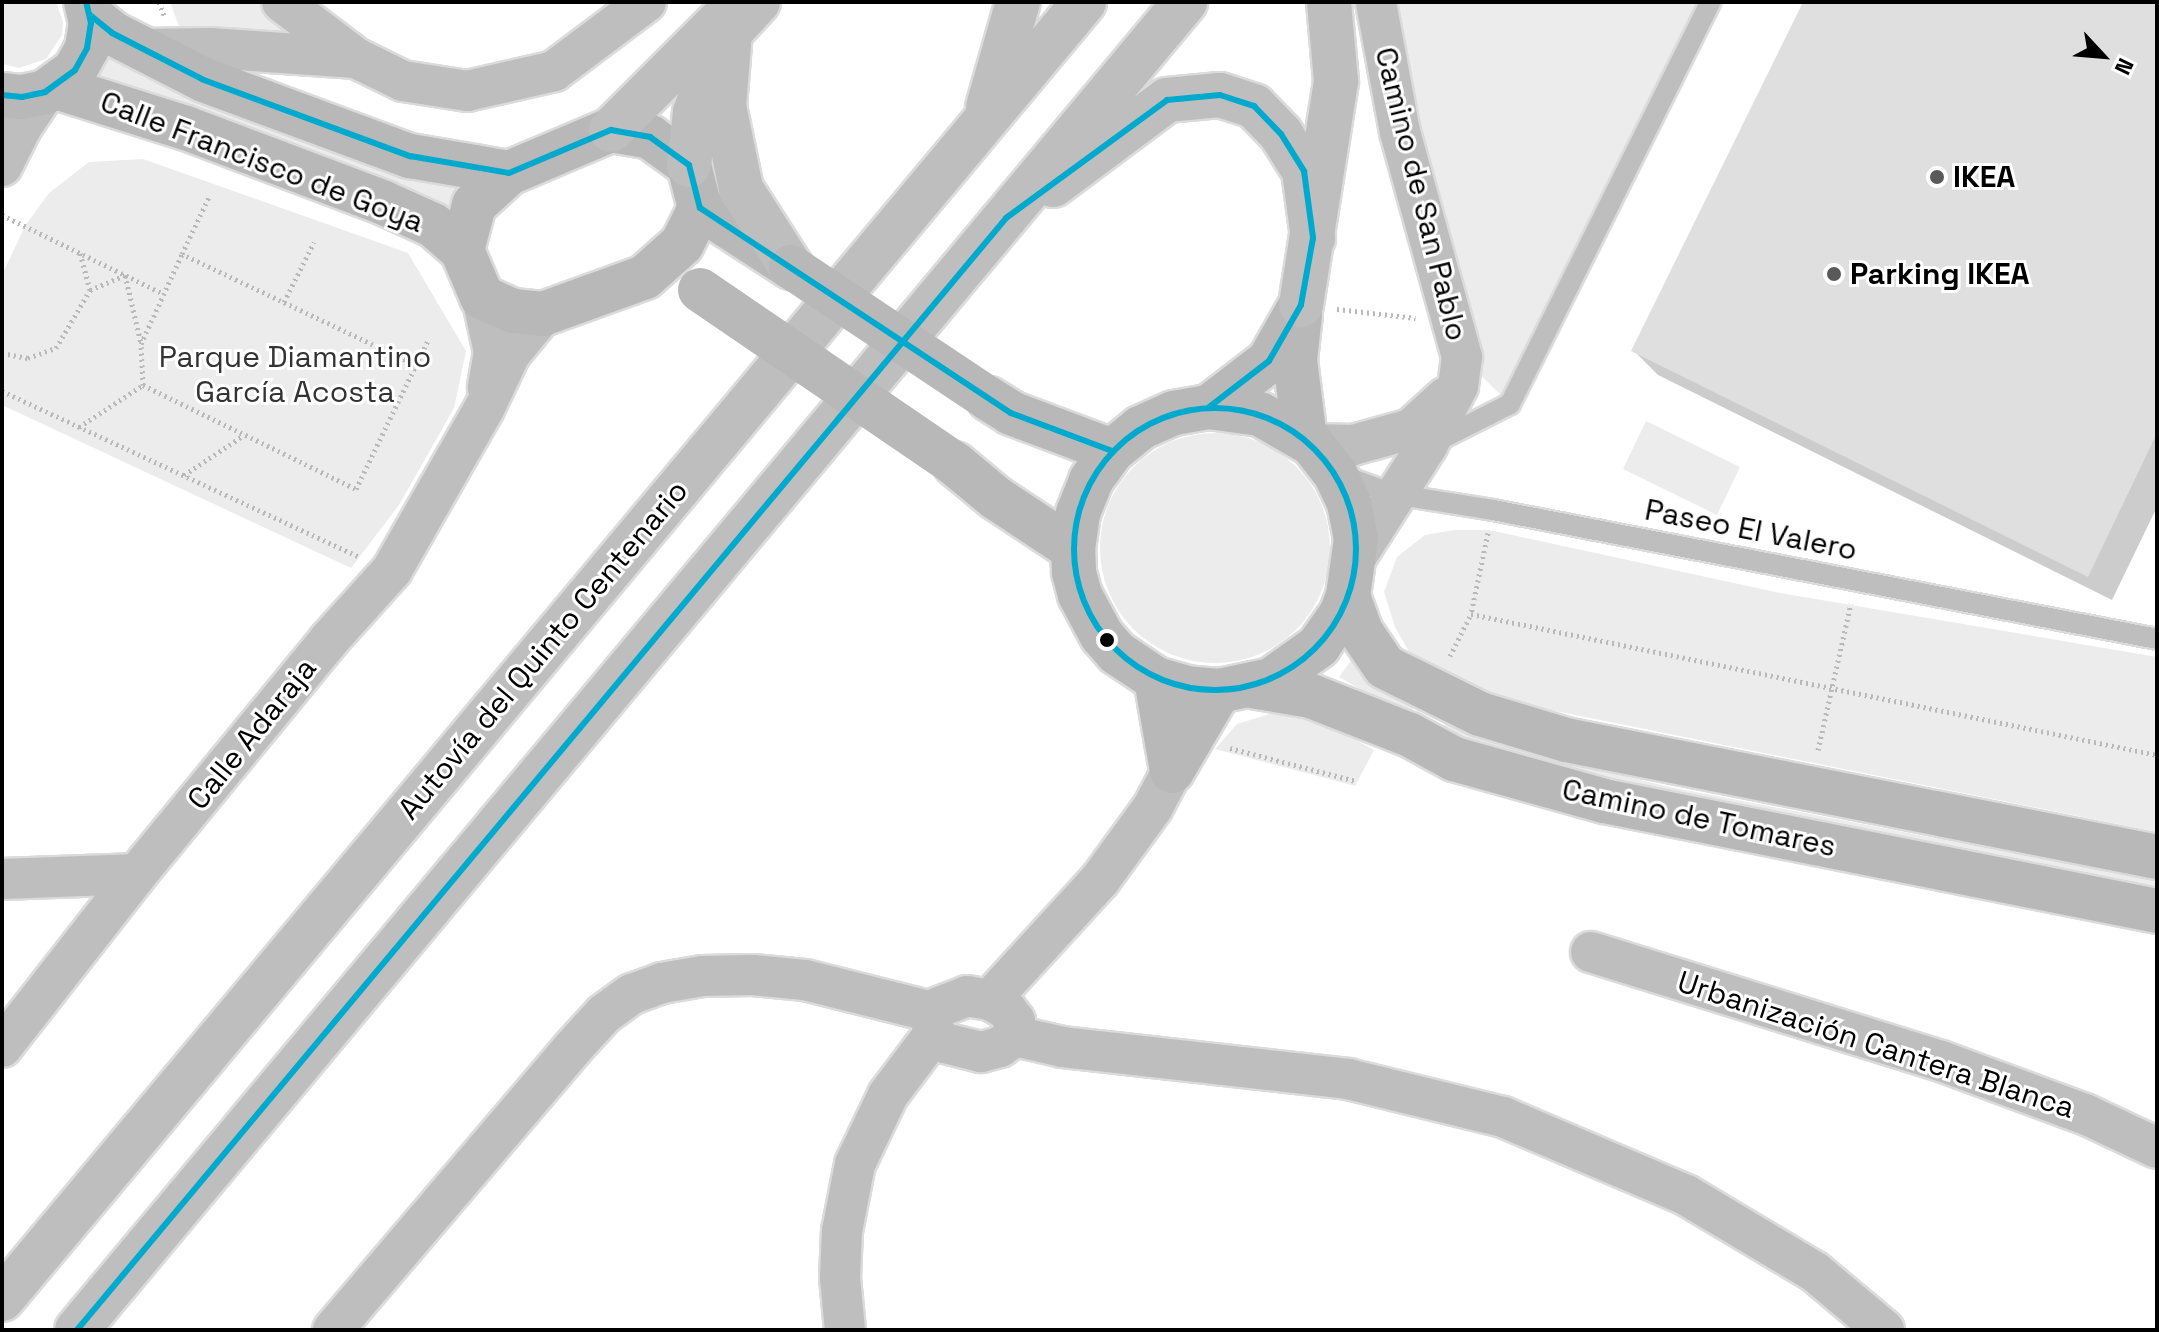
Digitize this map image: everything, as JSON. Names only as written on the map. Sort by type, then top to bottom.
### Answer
[{"type":"highway","points":[[984,121],[1018,2]]},
{"type":"highway","name":"Autovía del Quinto Centenario","points":[[2,1299],[1084,2]]},
{"type":"highway","points":[[77,1330],[1185,2]]},
{"type":"highway","points":[[1301,305],[1336,81],[1329,2]]},
{"type":"highway","points":[[611,130],[742,12]]},
{"type":"highway","points":[[689,165],[695,112],[742,12]]},
{"type":"highway","points":[[742,12],[724,106],[741,189],[791,267]]},
{"type":"highway","points":[[1006,218],[1167,100],[1220,95],[1254,106],[1281,134],[1304,171],[1313,238]]},
{"type":"street","points":[[282,2],[356,58],[403,81],[467,91],[554,71],[646,2]]},
{"type":"street","name":"Camino de San Pablo","points":[[1352,576],[1393,494],[1427,446],[1458,386],[1462,357],[1400,132],[1376,2]]},
{"type":"street","points":[[2,166],[21,128],[51,89],[75,70],[87,48],[88,8]]},
{"type":"street","name":"Calle Francisco de Goya","points":[[88,8],[112,33],[204,80],[410,156],[509,173]]},
{"type":"street","points":[[142,49],[210,48],[356,58]]},
{"type":"street","points":[[2,95],[22,97],[51,89]]},
{"type":"street","name":"Calle Francisco de Goya","points":[[51,89],[186,128],[384,203],[433,225],[462,250]]},
{"type":"street","points":[[482,297],[513,311],[543,314],[645,277],[682,244],[700,208],[689,165],[650,137],[611,130],[509,173],[474,205],[462,250],[482,297],[494,352],[484,409]]},
{"type":"street","points":[[700,208],[1011,413],[1112,451]]},
{"type":"street","points":[[645,277],[700,290],[955,464],[996,498],[1073,549]]},
{"type":"street","points":[[1209,407],[1269,361],[1301,305]]},
{"type":"street","points":[[1301,305],[1295,360],[1317,452],[1354,521],[1352,576],[1331,631],[1319,646],[1289,670],[1236,688],[1187,688],[1156,679],[1117,653],[1089,616],[1077,584],[1073,549],[1078,513],[1091,480],[1112,451],[1140,428],[1174,413],[1209,407],[1260,414],[1317,452]]},
{"type":"street","name":"Calle Adaraja","points":[[2,1047],[137,874],[329,640],[392,570],[484,409],[510,354],[543,314]]},
{"type":"street","name":"Camino de San Pablo","points":[[1317,452],[1411,429],[1458,386]]},
{"type":"street","name":"Camino de Tomares","points":[[1352,576],[1361,632],[1385,667],[1480,714],[1566,740],[2157,857]]},
{"type":"street","points":[[1156,679],[1172,771]]},
{"type":"street","points":[[990,1000],[1100,880],[1153,807],[1172,771],[1236,688]]},
{"type":"street","name":"Camino de Tomares","points":[[1236,688],[1311,696],[1410,735],[1454,759],[1604,801],[2157,911]]},
{"type":"street","points":[[2,879],[137,874]]},
{"type":"street","name":"Urbanización Cantera Blanca","points":[[1591,952],[1941,1061],[2073,1109],[2157,1148]]},
{"type":"street","points":[[333,1330],[604,1014],[632,994],[662,983],[702,976],[753,975],[805,980],[935,1023],[944,1043],[961,1050],[981,1052],[1000,1047],[1015,1036],[1063,1047],[1348,1079],[1503,1117],[1686,1195],[1815,1272],[1884,1330]]},
{"type":"street","points":[[845,1330],[840,1278],[842,1231],[855,1164],[888,1095],[951,1000],[967,996],[990,1000],[1006,1009],[1015,1021],[1015,1036]]},
{"type":"lane","points":[[1427,446],[1510,404],[1710,2]]},
{"type":"lane","name":"Paseo El Valero","points":[[1317,452],[1393,494],[1493,510],[2157,639]]},
{"type":"path","points":[[141,344],[209,197]]},
{"type":"path","points":[[2,215],[164,294]]},
{"type":"path","points":[[284,302],[314,242]]},
{"type":"path","points":[[80,253],[90,290]]},
{"type":"path","points":[[182,254],[416,365]]},
{"type":"path","points":[[2,353],[28,358],[56,348],[90,290],[125,275]]},
{"type":"path","points":[[125,275],[141,344],[143,385]]},
{"type":"path","points":[[1301,305],[1452,322]]},
{"type":"path","points":[[143,385],[356,489],[428,340]]},
{"type":"path","points":[[79,427],[143,385]]},
{"type":"path","points":[[2,391],[392,570]]},
{"type":"path","points":[[184,475],[245,435]]},
{"type":"path","points":[[1434,690],[1471,614],[1493,510]]},
{"type":"path","points":[[1810,790],[1856,582]]},
{"type":"path","points":[[1471,614],[2157,755]]},
{"type":"path","points":[[1220,745],[1356,781]]},
{"type":"green space","points":[[2,2],[56,2],[63,21],[62,35],[46,59],[19,68],[2,64]]},
{"type":"green space","points":[[170,2],[271,2],[323,44],[183,37]]},
{"type":"green space","points":[[1377,2],[1708,2],[1510,404],[1462,357]]},
{"type":"green space","points":[[108,53],[145,78],[400,174],[461,181],[445,221],[95,83]]},
{"type":"green space","name":"Parque Diamantino García Acosta","points":[[143,159],[408,253],[466,351],[454,408],[399,505],[351,568],[2,405],[2,275],[25,226],[49,193],[89,162]]},
{"type":"green space","points":[[1646,421],[1740,467],[1717,515],[1623,469]]},
{"type":"green space","points":[[1215,433],[1237,435],[1259,442],[1279,452],[1296,467],[1311,484],[1321,504],[1328,526],[1328,570],[1321,592],[1311,612],[1296,629],[1279,644],[1259,654],[1237,661],[1215,663],[1193,661],[1171,654],[1151,644],[1134,629],[1119,612],[1109,592],[1102,570],[1100,548],[1102,526],[1109,504],[1119,484],[1134,467],[1151,452],[1171,442],[1193,435]]},
{"type":"green space","points":[[1454,530],[1489,530],[1780,593],[2157,657],[2157,832],[1471,694],[1413,659],[1395,627],[1384,592],[1397,557],[1425,535]]},
{"type":"green space","points":[[1353,658],[1376,685],[1413,708],[1409,717],[1339,677]]},
{"type":"green space","points":[[1295,706],[1374,750],[1355,786],[1215,749],[1237,724]]},
{"type":"green space","points":[[1445,724],[1521,752],[1670,787],[2157,881],[2157,895],[1673,801],[1440,733]]},
{"type":"building","name":"IKEA","points":[[1803,2],[2157,2],[2157,433],[2088,577],[1631,351]]},
{"type":"transit line","points":[[2,95],[22,97],[45,92],[75,70],[87,48],[91,23],[86,2]]},
{"type":"transit line","points":[[90,15],[112,33],[204,80],[410,156],[509,173],[611,130],[650,137],[689,165],[700,208],[1011,413],[1112,451]]},
{"type":"transit line","points":[[77,1330],[1006,218],[1167,100],[1220,95],[1254,106],[1281,134],[1304,171],[1313,238],[1301,305],[1269,361],[1209,407]]},
{"type":"transit line","points":[[1215,408],[1243,411],[1269,419],[1315,449],[1345,495],[1353,521],[1356,549],[1353,577],[1345,603],[1315,649],[1269,679],[1243,687],[1215,690],[1187,687],[1161,679],[1115,649],[1085,603],[1077,577],[1074,549],[1077,521],[1085,495],[1115,449],[1161,419],[1187,411],[1215,408]]},
{"type":"place","name":"IKEA","points":[[1937,177]]},
{"type":"place","name":"Parking IKEA","points":[[1834,274]]}]
